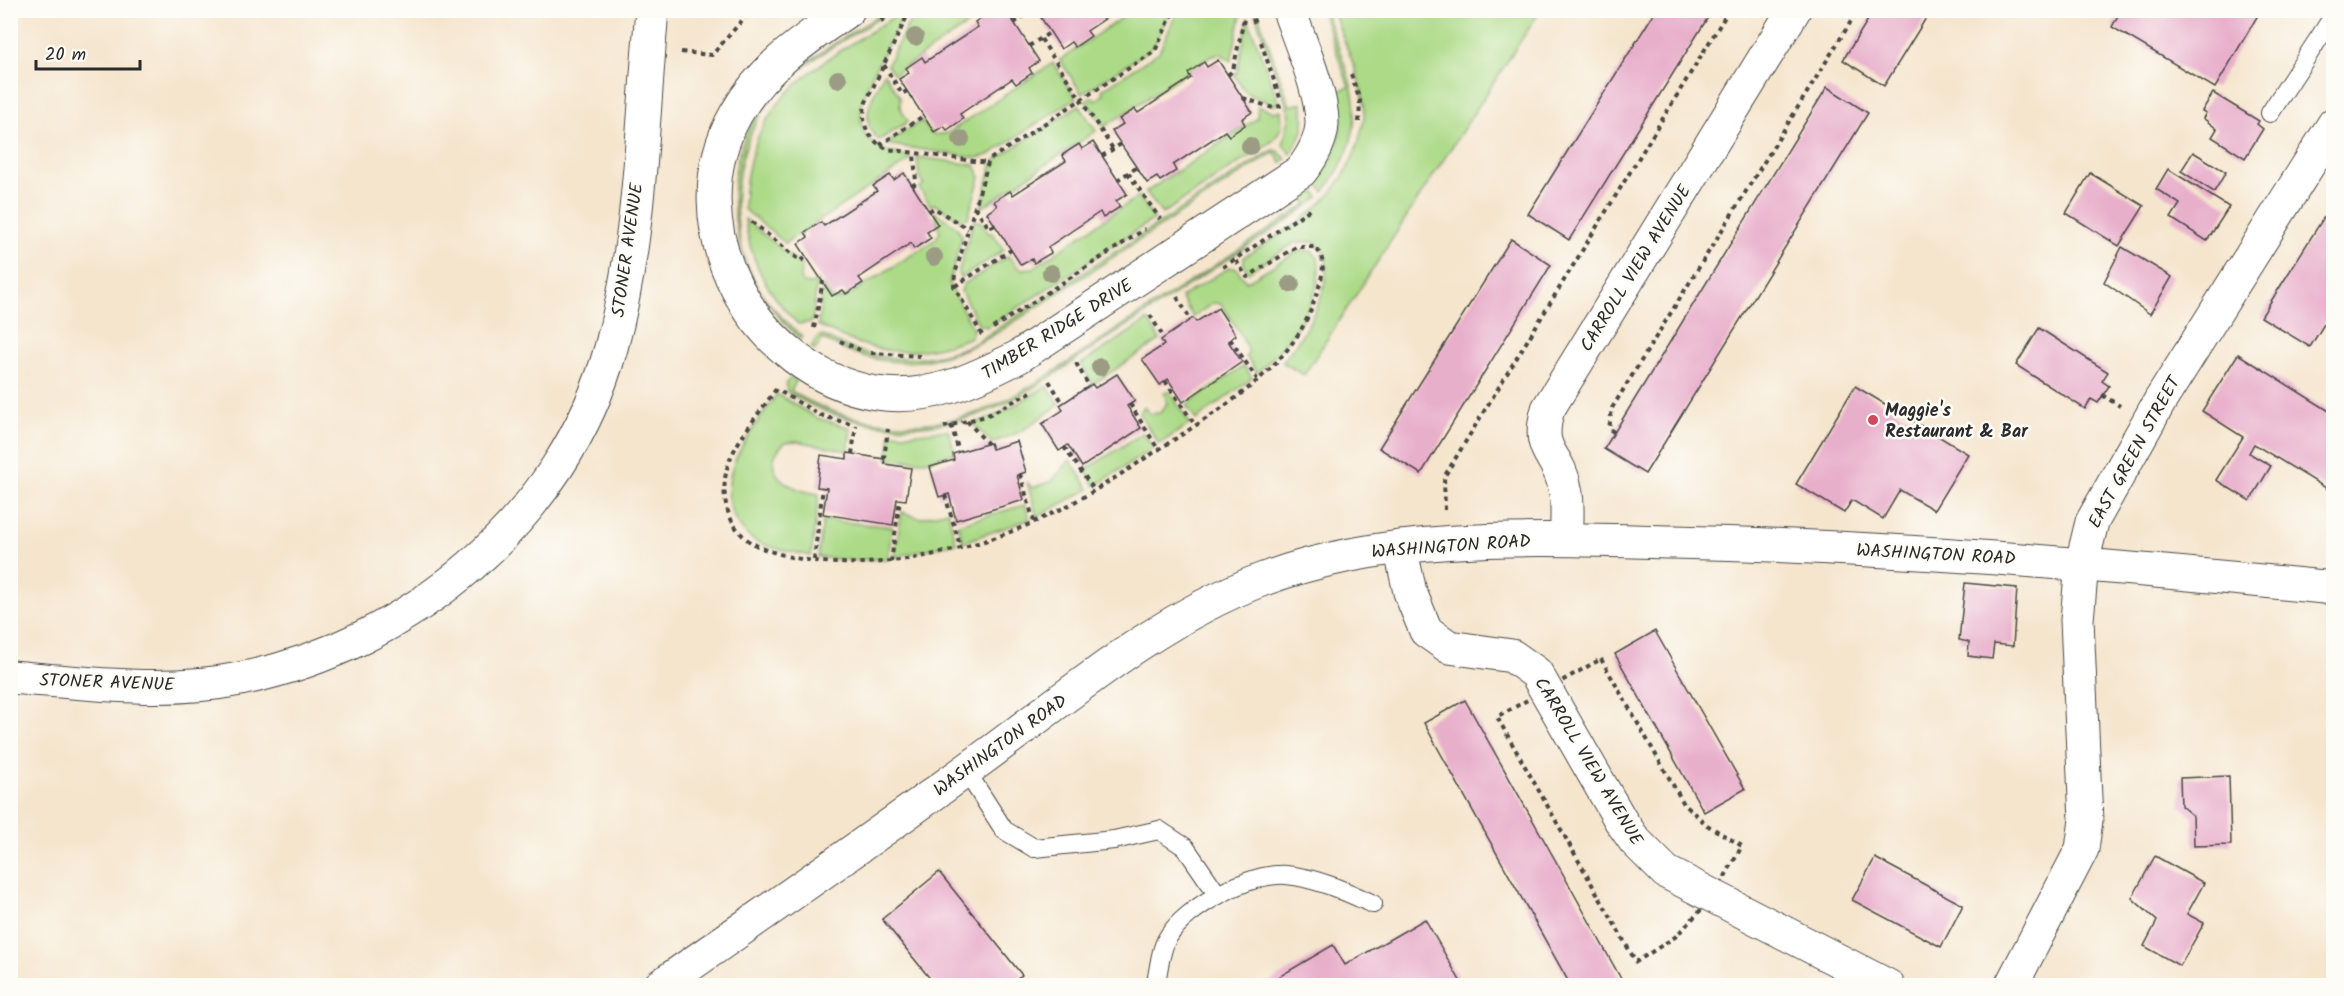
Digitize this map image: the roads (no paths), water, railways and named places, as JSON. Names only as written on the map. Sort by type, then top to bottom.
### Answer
[{"type":"street","name":"STONER AVENUE","points":[[10,677],[110,686],[169,687],[239,679],[289,666],[346,647],[424,604],[488,551],[535,499],[567,451],[596,390],[610,352],[623,301],[633,229],[652,10]]},
{"type":"street","name":"TIMBER RIDGE DRIVE","points":[[848,10],[808,37],[764,74],[748,94],[724,141],[717,170],[714,206],[720,244],[730,277],[746,307],[767,335],[796,359],[818,373],[844,384],[876,393],[900,394],[922,393],[963,384],[1018,357],[1301,171],[1312,158],[1322,123],[1317,93],[1289,10]]},
{"type":"street","name":"CARROLL VIEW AVENUE","points":[[1566,539],[1566,490],[1561,472],[1544,445],[1542,428],[1548,409],[1794,10]]},
{"type":"street","name":"EAST GREEN STREET","points":[[2011,986],[2082,849],[2086,820],[2077,620],[2082,563],[2092,522],[2154,411],[2334,124]]},
{"type":"street","name":"WASHINGTON ROAD","points":[[660,986],[966,771],[1128,652],[1193,611],[1257,582],[1318,560],[1400,547],[1566,539],[1774,544],[2082,563],[2334,588]]},
{"type":"street","name":"CARROLL VIEW AVENUE","points":[[1400,547],[1410,592],[1426,631],[1449,647],[1512,656],[1536,673],[1621,821],[1651,859],[1682,881],[1888,986]]},
{"type":"lane","points":[[2270,113],[2334,15]]},
{"type":"lane","points":[[966,771],[1004,830],[1034,848],[1114,840],[1159,830],[1185,847],[1218,895]]},
{"type":"lane","points":[[1155,986],[1167,937],[1199,905],[1240,884],[1284,875],[1329,884],[1373,904]]},
{"type":"place","name":"Maggie's Restaurant & Bar","points":[[1873,420]]}]
